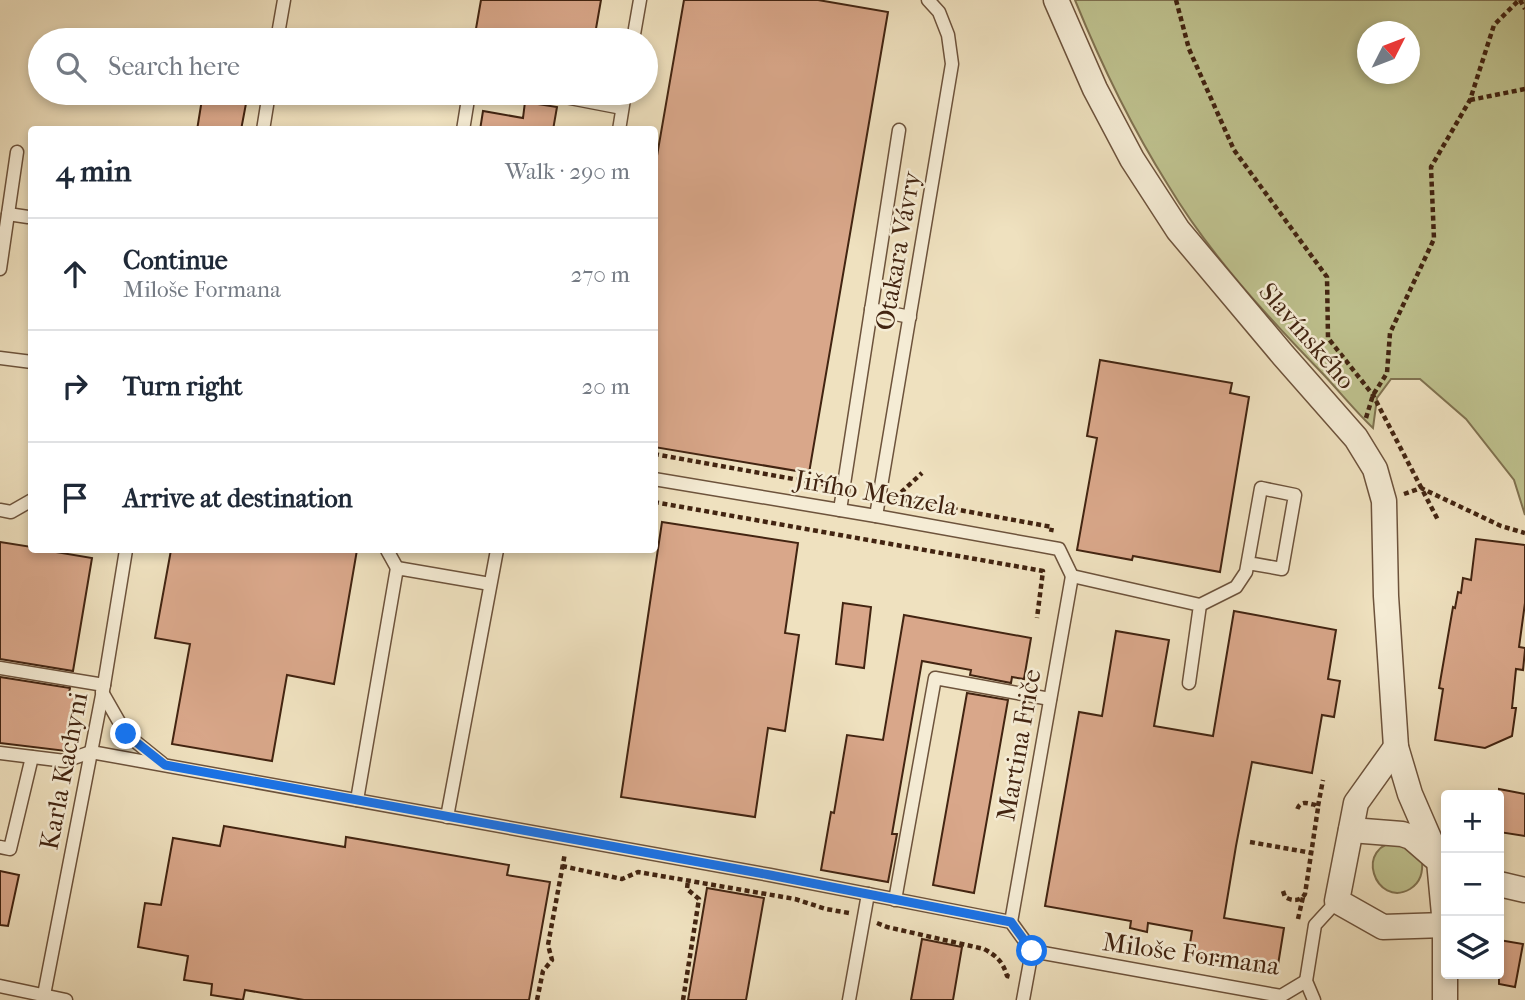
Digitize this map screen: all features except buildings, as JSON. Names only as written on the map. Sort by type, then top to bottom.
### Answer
[{"type":"street","name":"Slavínského","points":[[1056,0],[1095,89],[1132,159],[1178,230],[1356,438],[1375,469],[1384,501],[1386,596],[1396,747],[1410,794],[1441,859]]},
{"type":"street","points":[[1396,747],[1356,803],[1336,901],[1383,927],[1441,925]]},
{"type":"street","points":[[1350,830],[1402,834],[1441,861]]},
{"type":"street","points":[[1504,885],[1525,890]]},
{"type":"lane","points":[[279,28],[284,0]]},
{"type":"lane","points":[[636,28],[640,0]]},
{"type":"lane","name":"Otakara Vávry","points":[[876,516],[952,64],[947,35],[939,12],[928,0]]},
{"type":"lane","points":[[264,126],[267,105]]},
{"type":"lane","points":[[464,126],[467,105]]},
{"type":"lane","points":[[606,105],[622,108]]},
{"type":"lane","points":[[620,126],[623,105]]},
{"type":"lane","points":[[840,510],[899,130]]},
{"type":"lane","points":[[0,270],[17,152]]},
{"type":"lane","points":[[8,214],[28,217]]},
{"type":"lane","points":[[871,309],[910,317]]},
{"type":"lane","points":[[0,358],[28,362]]},
{"type":"lane","name":"Jiřího Menzela","points":[[658,480],[1059,549],[1072,576]]},
{"type":"lane","points":[[1072,576],[1200,605],[1236,587],[1246,572],[1261,488],[1295,495],[1282,569],[1248,563]]},
{"type":"lane","points":[[0,510],[11,512],[28,502]]},
{"type":"lane","name":"Karla Kachyni","points":[[44,998],[103,689],[126,553]]},
{"type":"lane","points":[[357,800],[397,568],[389,553]]},
{"type":"lane","points":[[447,817],[496,553]]},
{"type":"lane","points":[[397,568],[491,584]]},
{"type":"lane","name":"Martina Friče","points":[[1011,922],[1072,576]]},
{"type":"lane","points":[[1189,683],[1200,605]]},
{"type":"lane","points":[[0,668],[103,689],[126,734],[165,765]]},
{"type":"lane","points":[[895,900],[935,678],[1050,699]]},
{"type":"lane","points":[[0,752],[65,761],[91,752],[568,838],[1011,922],[1032,951],[1023,1000]]},
{"type":"lane","points":[[0,847],[10,849],[32,757]]},
{"type":"lane","points":[[849,1000],[868,894]]},
{"type":"lane","points":[[1314,1000],[1306,981],[1315,925],[1336,901]]},
{"type":"lane","name":"Miloše Formana","points":[[1032,951],[1281,996],[1306,981]]},
{"type":"lane","points":[[0,986],[44,998],[66,1000]]},
{"type":"path","points":[[1175,0],[1189,49],[1234,150],[1327,277],[1328,338],[1373,395],[1438,520]]},
{"type":"path","points":[[1373,395],[1387,373],[1390,333],[1434,239],[1431,167],[1470,100],[1494,25],[1520,0],[1525,9]]},
{"type":"path","points":[[1470,100],[1525,89]]},
{"type":"path","points":[[658,455],[801,480]]},
{"type":"path","points":[[922,473],[895,498],[1052,527]]},
{"type":"path","points":[[1384,501],[1421,488],[1501,526],[1525,533]]},
{"type":"path","points":[[658,503],[1043,571],[1037,618]]},
{"type":"path","points":[[1298,920],[1323,780]]},
{"type":"path","points":[[1297,810],[1300,803],[1317,807]]},
{"type":"path","points":[[537,1000],[542,971],[552,960],[548,945],[568,838]]},
{"type":"path","points":[[1250,842],[1312,853]]},
{"type":"path","points":[[562,866],[622,878],[638,872],[795,900],[848,913],[887,927],[984,949],[996,955],[1004,965],[1007,976],[1027,980]]},
{"type":"path","points":[[683,1000],[699,899],[687,889],[688,880]]},
{"type":"path","points":[[1283,891],[1287,899],[1297,901],[1303,897]]},
{"type":"green space","points":[[1075,0],[1525,0],[1525,515],[1514,480],[1466,419],[1420,379],[1391,379],[1377,398],[1373,428],[1360,415],[1260,307],[1202,236],[1154,163],[1106,71]]},
{"type":"green space","points":[[1401,841],[1422,860],[1422,869],[1414,886],[1398,893],[1387,890],[1379,883],[1374,874],[1373,863],[1377,853],[1386,845]]},
{"type":"route","points":[[126,734],[165,765],[770,875],[1011,922],[1032,951]]}]
